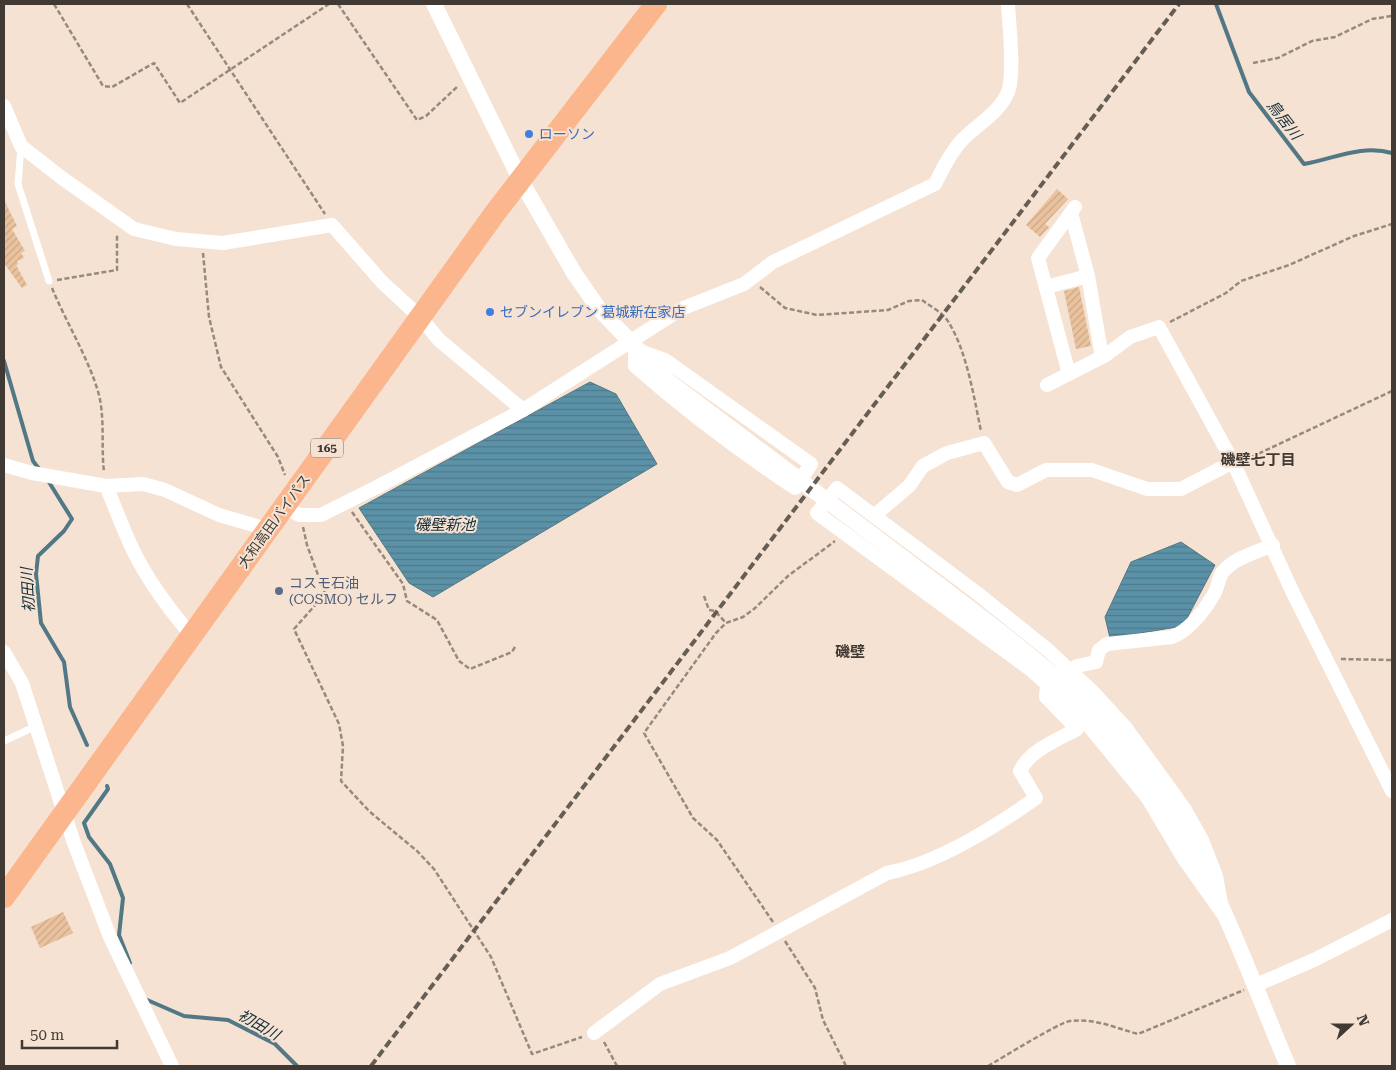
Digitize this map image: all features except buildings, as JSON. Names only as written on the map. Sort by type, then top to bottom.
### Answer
[{"type":"highway","name":"大和高田バイパス","points":[[4,897],[267,529],[293,505],[495,213],[656,4]]},
{"type":"street","points":[[434,4],[521,181],[574,273],[599,309],[632,346],[669,382],[1039,660],[1116,735],[1144,770],[1180,827],[1223,914],[1288,1066]]},
{"type":"street","points":[[293,505],[321,515],[523,410],[632,346],[681,309],[744,284],[773,262],[935,184],[947,161],[963,140],[995,110],[1008,92],[1011,76],[1008,4]]},
{"type":"street","points":[[4,106],[7,123],[21,146],[62,178],[117,215],[134,229],[176,239],[223,243],[332,225],[382,282],[421,318],[440,340],[523,410]]},
{"type":"street","points":[[1070,374],[1038,258],[1073,210],[1088,276],[1102,357]]},
{"type":"street","points":[[1046,287],[1088,276]]},
{"type":"street","points":[[1046,385],[1102,357],[1130,337],[1159,327],[1234,463],[1325,659],[1392,791]]},
{"type":"street","points":[[632,346],[665,360],[811,464],[795,488],[733,447],[634,366],[632,346]]},
{"type":"street","points":[[875,515],[908,486],[923,466],[947,453],[984,443],[1008,482],[1017,485],[1046,470],[1092,470],[1147,489],[1181,489],[1234,463]]},
{"type":"street","points":[[4,465],[51,477],[106,486],[142,484],[165,490],[219,516],[267,529]]},
{"type":"street","points":[[106,486],[133,550],[167,607],[191,635]]},
{"type":"street","points":[[837,488],[977,593],[1092,690],[1126,728],[1184,808],[1202,840],[1216,876],[1223,914],[1184,859],[1147,797],[1097,734],[1047,684],[846,532],[817,514],[837,488]]},
{"type":"street","points":[[1070,671],[1077,666],[1096,662],[1099,650],[1107,644],[1172,637],[1181,634],[1188,629],[1214,594],[1222,573],[1235,562],[1273,546]]},
{"type":"street","points":[[4,652],[22,683],[63,812],[110,937],[172,1066]]},
{"type":"street","points":[[594,1033],[660,984],[730,958],[887,872],[905,870],[947,851],[1009,817],[1036,798],[1020,771],[1024,762],[1076,729],[1046,697],[1047,684]]},
{"type":"street","points":[[1254,986],[1316,959],[1392,920]]},
{"type":"lane","points":[[21,146],[18,184],[49,281]]},
{"type":"lane","points":[[4,741],[36,726]]},
{"type":"path","points":[[54,4],[103,86],[112,87],[154,63],[180,103],[328,4]]},
{"type":"path","points":[[188,4],[332,225]]},
{"type":"path","points":[[338,4],[418,120],[426,116],[469,76]]},
{"type":"path","points":[[1253,63],[1278,58],[1312,41],[1335,37],[1372,19],[1392,16]]},
{"type":"path","points":[[106,486],[98,394],[88,365],[49,281],[117,270],[117,215]]},
{"type":"path","points":[[1159,327],[1226,293],[1241,281],[1289,264],[1354,236],[1392,224]]},
{"type":"path","points":[[202,241],[209,317],[221,367],[278,457],[325,594],[294,629],[339,724],[342,746],[341,781],[370,812],[418,851],[434,869],[491,957],[532,1054],[594,1033],[607,1045],[617,1066]]},
{"type":"path","points":[[750,279],[786,308],[818,315],[888,310],[909,301],[922,300],[946,318],[958,343],[972,390],[984,443]]},
{"type":"path","points":[[1234,463],[1392,391]]},
{"type":"path","points":[[346,502],[403,584],[407,601],[437,620],[459,661],[470,669],[512,652],[516,645]]},
{"type":"path","points":[[846,532],[788,576],[754,609],[743,617],[726,623],[716,633],[644,734],[693,818],[717,840],[815,988],[823,1020],[846,1066]]},
{"type":"path","points":[[704,596],[709,610],[715,612],[726,623]]},
{"type":"path","points":[[1325,659],[1392,660]]},
{"type":"path","points":[[988,1066],[1069,1021],[1111,1024],[1122,1030],[1138,1034],[1254,986]]},
{"type":"water","name":"磯壁新池","points":[[590,382],[616,394],[657,464],[433,597],[409,583],[359,508]]},
{"type":"water","points":[[1181,542],[1215,565],[1183,626],[1110,638],[1105,617],[1131,562]]},
{"type":"waterway","name":"鳥居川","points":[[1216,4],[1249,92],[1304,164],[1358,151],[1369,150],[1392,153]]},
{"type":"waterway","name":"初田川","points":[[4,361],[33,461],[40,470]]},
{"type":"waterway","name":"初田川","points":[[47,479],[72,519],[64,531],[38,556],[36,574],[41,623],[64,662],[70,707],[87,745]]},
{"type":"waterway","name":"初田川","points":[[107,786],[108,789],[84,823],[89,837],[110,864],[123,898],[119,935],[130,963]]},
{"type":"waterway","name":"初田川","points":[[145,999],[184,1016],[228,1020],[275,1044],[297,1066]]},
{"type":"railway","points":[[371,1066],[1179,4]]},
{"type":"place","name":"ローソン","points":[[529,134]]},
{"type":"place","name":"セブンイレブン 葛城新在家店","points":[[490,312]]},
{"type":"place","name":"コスモ石油 (COSMO) セルフ","points":[[279,591]]},
{"type":"district","name":"磯壁七丁目","points":[[1258,460]]},
{"type":"district","name":"磯壁","points":[[850,652]]}]
